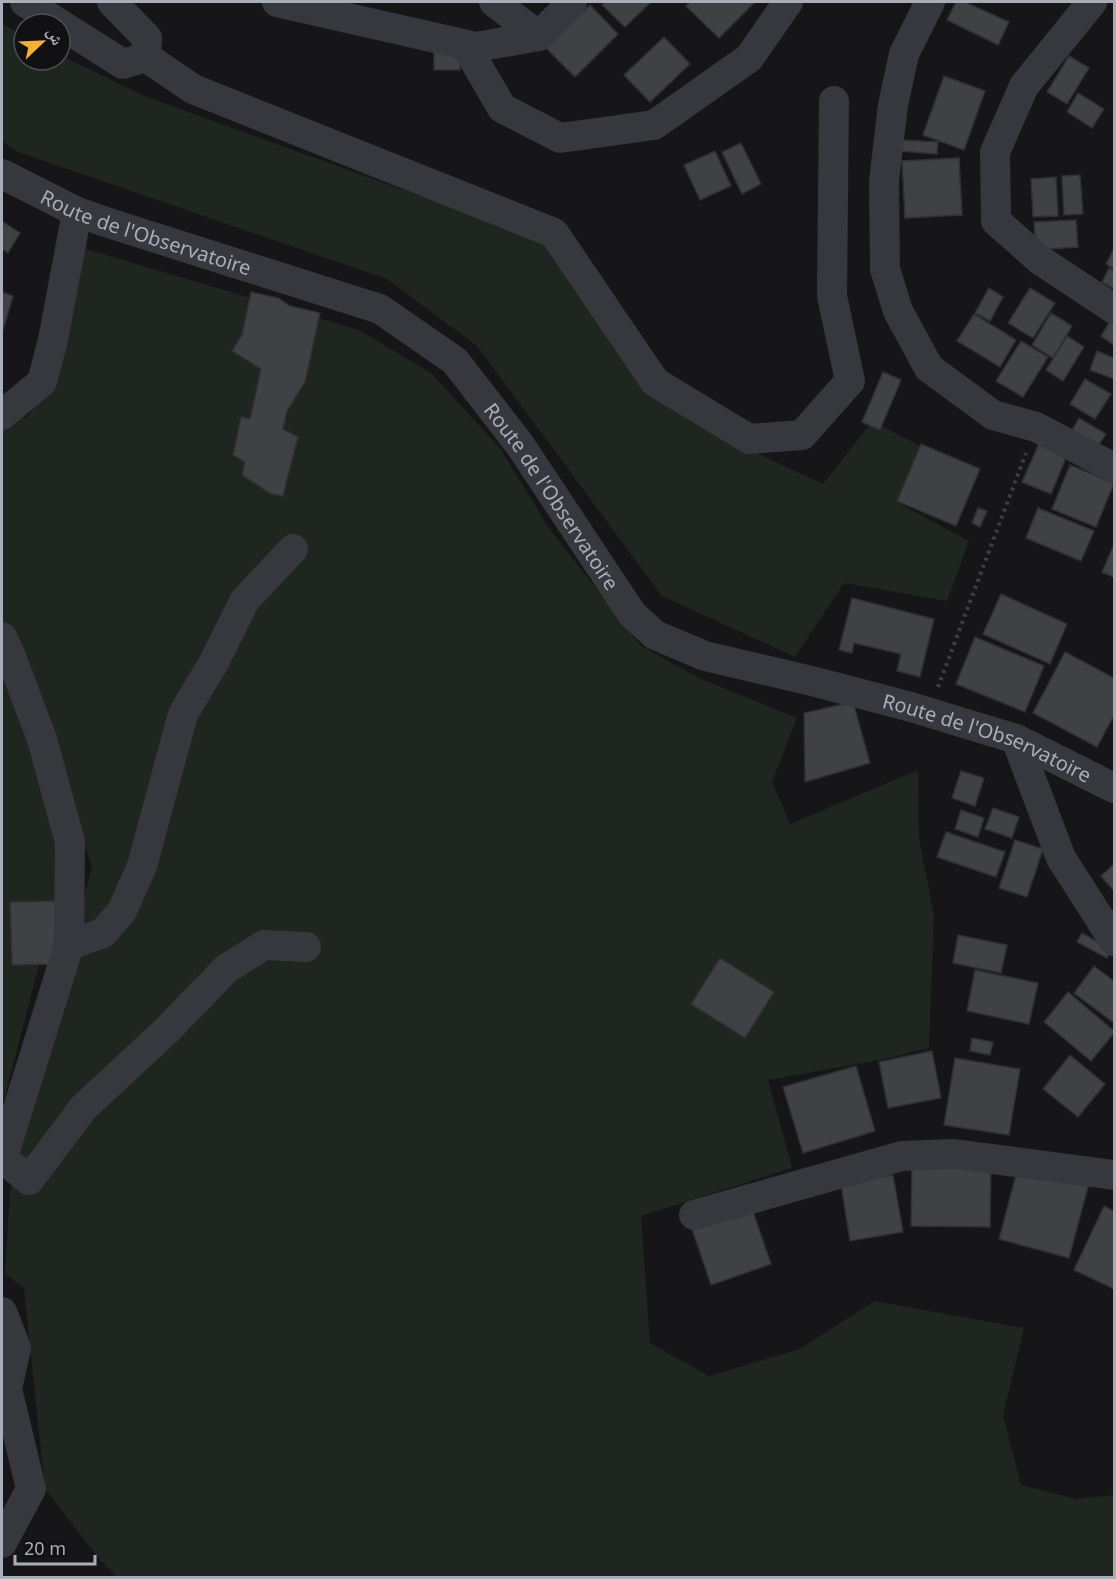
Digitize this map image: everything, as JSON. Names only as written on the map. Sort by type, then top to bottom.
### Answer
[{"type":"street","points":[[25,2],[123,64],[146,57]]},
{"type":"street","points":[[112,2],[147,38],[146,57]]},
{"type":"street","points":[[277,2],[476,47],[539,36],[572,2]]},
{"type":"street","points":[[494,2],[539,36]]},
{"type":"street","points":[[466,46],[502,108],[560,138],[654,125],[749,58],[788,2]]},
{"type":"street","points":[[930,2],[904,54],[893,105],[884,182],[885,269],[898,311],[930,368],[993,415],[1036,427],[1114,468]]},
{"type":"street","points":[[1092,2],[1024,86],[995,152],[996,221],[1040,260],[1114,309]]},
{"type":"street","points":[[146,57],[193,89],[554,233],[655,382],[749,438],[802,435],[850,381],[832,296],[834,101]]},
{"type":"street","name":"Route de l'Observatoire","points":[[2,174],[77,212],[380,309],[455,361],[520,445],[632,614],[655,635],[705,656],[929,712],[1016,739],[1114,788]]},
{"type":"street","points":[[2,415],[42,382],[53,340],[77,212]]},
{"type":"street","points":[[69,945],[103,933],[122,911],[142,866],[183,714],[214,662],[245,600],[293,549]]},
{"type":"street","points":[[2,637],[42,739],[70,842],[69,945],[2,1159],[29,1180],[84,1107],[166,1031],[226,969],[264,945],[306,947]]},
{"type":"street","points":[[1016,739],[1062,858],[1114,941]]},
{"type":"street","points":[[694,1215],[902,1156],[954,1154],[1114,1175]]},
{"type":"street","points":[[2,1312],[16,1348],[7,1389],[31,1489],[2,1543]]},
{"type":"path","points":[[929,712],[1036,427]]},
{"type":"shaded area","points":[[2,23],[12,30],[12,72],[72,72],[72,61],[142,95],[558,246],[698,419],[735,443],[823,484],[873,421],[920,446],[900,504],[969,541],[947,601],[844,583],[795,657],[662,596],[477,346],[387,279],[18,152],[2,141]]},
{"type":"shaded area","points":[[79,247],[359,330],[431,373],[499,447],[549,528],[640,645],[699,678],[797,718],[772,782],[790,824],[918,770],[919,839],[934,915],[929,1048],[885,1059],[768,1080],[792,1168],[641,1216],[650,1343],[709,1376],[800,1349],[874,1301],[1024,1328],[1003,1415],[1021,1485],[1076,1499],[1114,1495],[1114,1577],[118,1578],[100,1560],[45,1489],[24,1288],[5,1274],[10,1192],[92,866],[26,672],[2,619],[2,423],[25,418],[57,380]]},
{"type":"shaded area","points":[[2,663],[42,768],[61,879],[2,1108]]},
{"type":"building","points":[[605,2],[651,2],[625,27],[602,5]]},
{"type":"building","points":[[690,2],[755,2],[719,38],[686,6]]},
{"type":"building","points":[[956,2],[965,2],[1009,22],[998,45],[947,20]]},
{"type":"building","points":[[590,5],[618,34],[575,77],[546,48]]},
{"type":"building","points":[[664,37],[690,64],[650,102],[624,75]]},
{"type":"building","points":[[434,47],[460,47],[460,70],[434,70]]},
{"type":"building","points":[[1069,56],[1089,68],[1067,104],[1047,92]]},
{"type":"building","points":[[944,76],[985,91],[964,150],[923,135]]},
{"type":"building","points":[[1078,93],[1104,109],[1092,128],[1067,112]]},
{"type":"building","points":[[901,140],[938,142],[937,154],[900,151]]},
{"type":"building","points":[[741,143],[761,184],[742,194],[722,152]]},
{"type":"building","points":[[715,151],[731,186],[700,200],[684,165]]},
{"type":"building","points":[[959,158],[962,215],[905,218],[902,161]]},
{"type":"building","points":[[1080,175],[1083,214],[1064,215],[1062,176]]},
{"type":"building","points":[[1056,177],[1058,216],[1033,217],[1031,179]]},
{"type":"building","points":[[1076,220],[1078,247],[1036,250],[1034,222]]},
{"type":"building","points":[[2,221],[20,233],[8,253],[2,249]]},
{"type":"building","points":[[1114,248],[1114,269],[1106,264]]},
{"type":"building","points":[[1109,268],[1114,271],[1114,289],[1102,282]]},
{"type":"building","points":[[989,288],[1003,297],[990,321],[975,313]]},
{"type":"building","points":[[1030,288],[1055,303],[1033,338],[1008,323]]},
{"type":"building","points":[[2,292],[13,296],[3,330],[2,330]]},
{"type":"building","points":[[251,292],[278,298],[290,306],[320,313],[305,382],[287,411],[283,429],[298,437],[283,496],[271,494],[242,475],[245,462],[233,455],[241,417],[250,419],[261,369],[232,351],[242,335]]},
{"type":"building","points":[[1051,313],[1072,326],[1053,358],[1032,345]]},
{"type":"building","points":[[974,314],[1016,340],[1000,367],[957,341]]},
{"type":"building","points":[[1114,315],[1114,345],[1101,336]]},
{"type":"building","points":[[1067,336],[1084,347],[1063,381],[1046,370]]},
{"type":"building","points":[[1021,341],[1048,357],[1023,397],[996,381]]},
{"type":"building","points":[[1097,351],[1114,358],[1114,379],[1090,370]]},
{"type":"building","points":[[883,372],[901,380],[880,430],[862,422]]},
{"type":"building","points":[[1085,379],[1111,394],[1095,419],[1070,404]]},
{"type":"building","points":[[1079,418],[1106,434],[1096,449],[1070,433]]},
{"type":"building","points":[[1042,437],[1070,448],[1051,494],[1022,482]]},
{"type":"building","points":[[921,444],[980,469],[956,526],[897,501]]},
{"type":"building","points":[[1070,465],[1114,483],[1096,527],[1052,509]]},
{"type":"building","points":[[978,508],[987,511],[980,527],[972,523]]},
{"type":"building","points":[[1038,508],[1094,531],[1081,561],[1026,538]]},
{"type":"building","points":[[1114,544],[1114,577],[1102,572]]},
{"type":"building","points":[[1001,594],[1067,624],[1050,664],[983,634]]},
{"type":"building","points":[[852,598],[934,619],[920,677],[897,671],[901,654],[854,643],[852,653],[839,650]]},
{"type":"building","points":[[975,637],[1044,666],[1025,712],[956,684]]},
{"type":"building","points":[[1065,652],[1114,678],[1114,715],[1097,747],[1033,713]]},
{"type":"building","points":[[853,702],[870,763],[805,782],[804,713]]},
{"type":"building","points":[[961,771],[984,778],[975,806],[952,798]]},
{"type":"building","points":[[993,808],[1019,817],[1012,838],[985,829]]},
{"type":"building","points":[[961,810],[984,818],[978,837],[955,829]]},
{"type":"building","points":[[946,832],[1005,852],[996,877],[937,857]]},
{"type":"building","points":[[1015,840],[1043,849],[1027,897],[999,888]]},
{"type":"building","points":[[1114,864],[1114,891],[1101,876]]},
{"type":"building","points":[[56,901],[58,964],[12,965],[10,902]]},
{"type":"building","points":[[1082,933],[1112,950],[1107,958],[1077,942]]},
{"type":"building","points":[[958,935],[1007,945],[1001,973],[953,963]]},
{"type":"building","points":[[720,958],[774,992],[745,1038],[691,1004]]},
{"type":"building","points":[[1094,966],[1114,981],[1114,1023],[1074,993]]},
{"type":"building","points":[[975,970],[1038,983],[1029,1024],[967,1011]]},
{"type":"building","points":[[1068,992],[1114,1031],[1091,1061],[1044,1022]]},
{"type":"building","points":[[972,1038],[993,1042],[990,1055],[970,1051]]},
{"type":"building","points":[[932,1051],[941,1098],[888,1108],[879,1062]]},
{"type":"building","points":[[1070,1055],[1105,1084],[1078,1117],[1043,1089]]},
{"type":"building","points":[[955,1058],[1020,1069],[1009,1135],[944,1125]]},
{"type":"building","points":[[856,1066],[875,1131],[803,1153],[783,1087]]},
{"type":"building","points":[[912,1159],[991,1160],[990,1227],[911,1226]]},
{"type":"building","points":[[1019,1164],[1089,1183],[1069,1258],[999,1239]]},
{"type":"building","points":[[893,1175],[903,1232],[850,1241],[841,1184]]},
{"type":"building","points":[[750,1203],[771,1264],[711,1285],[690,1223]]},
{"type":"building","points":[[1104,1206],[1114,1211],[1114,1289],[1074,1270]]}]
